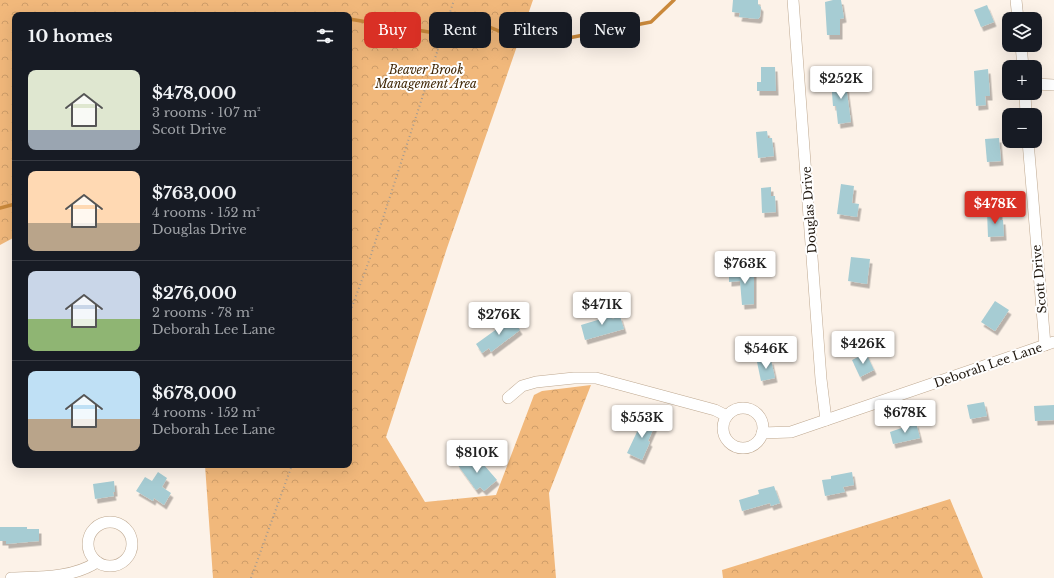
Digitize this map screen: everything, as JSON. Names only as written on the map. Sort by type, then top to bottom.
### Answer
[{"type":"street","name":"Douglas Drive","points":[[793,0],[821,379],[826,420]]},
{"type":"street","points":[[1016,0],[1017,12]]},
{"type":"street","points":[[1042,84],[1054,85]]},
{"type":"street","name":"Scott Drive","points":[[1029,148],[1049,344]]},
{"type":"street","name":"Deborah Lee Lane","points":[[762,433],[791,432],[1049,344]]},
{"type":"street","points":[[508,398],[522,386],[532,383],[574,378],[596,378],[715,410],[727,416]]},
{"type":"street","points":[[741,408],[753,411],[761,420],[762,433],[759,439],[750,447],[735,447],[725,438],[723,431],[723,424],[727,416],[735,410],[741,408]]},
{"type":"street","points":[[115,522],[124,527],[130,534],[133,544],[131,554],[128,558],[116,566],[106,566],[97,562],[91,555],[88,545],[90,535],[96,527],[115,522]]},
{"type":"street","points":[[11,578],[68,574],[86,570],[97,562]]},
{"type":"path","points":[[352,307],[370,258],[454,0]]},
{"type":"path","points":[[251,578],[291,468]]},
{"type":"green space","name":"Beaver Brook Management Area","points":[[0,0],[533,0],[529,12],[499,12],[499,48],[516,48],[447,248],[386,437],[425,502],[496,495],[534,395],[542,391],[591,385],[549,493],[556,578],[213,578],[205,468],[352,468],[352,12],[12,12],[12,239],[0,245]]},
{"type":"green space","points":[[950,499],[983,578],[723,578],[722,570]]},
{"type":"building","points":[[733,0],[758,0],[758,4],[761,7],[760,17],[758,19],[739,17],[740,13],[732,12]]},
{"type":"building","points":[[841,0],[844,18],[840,19],[840,35],[827,35],[825,2]]},
{"type":"building","points":[[987,5],[994,22],[981,27],[974,10]]},
{"type":"building","points":[[761,67],[775,67],[776,91],[757,91],[757,82],[761,82]]},
{"type":"building","points":[[988,69],[990,96],[985,96],[986,105],[976,106],[974,71]]},
{"type":"building","points":[[845,78],[851,122],[838,124],[836,106],[833,106],[831,80]]},
{"type":"building","points":[[767,131],[768,138],[772,138],[774,156],[758,158],[756,132]]},
{"type":"building","points":[[999,138],[1001,161],[987,162],[985,139]]},
{"type":"building","points":[[841,184],[854,186],[852,203],[859,204],[857,217],[837,214]]},
{"type":"building","points":[[771,187],[771,196],[775,196],[776,212],[762,213],[761,188]]},
{"type":"building","points":[[987,212],[1000,212],[1000,220],[1003,220],[1004,236],[988,237]]},
{"type":"building","points":[[851,257],[870,259],[867,284],[848,281]]},
{"type":"building","points":[[754,271],[754,304],[742,305],[740,281],[729,282],[729,272]]},
{"type":"building","points":[[995,301],[1009,310],[995,331],[981,322]]},
{"type":"building","points":[[610,311],[612,319],[620,316],[624,329],[585,340],[581,325],[601,319],[600,314]]},
{"type":"building","points":[[512,318],[520,330],[491,352],[489,348],[482,353],[476,344]]},
{"type":"building","points":[[866,353],[874,370],[860,377],[852,360]]},
{"type":"building","points":[[771,360],[775,378],[761,381],[757,362]]},
{"type":"building","points":[[984,402],[987,416],[970,419],[967,405]]},
{"type":"building","points":[[1054,405],[1054,420],[1035,421],[1034,406]]},
{"type":"building","points":[[644,417],[656,423],[642,460],[627,453]]},
{"type":"building","points":[[916,423],[920,438],[893,444],[890,432]]},
{"type":"building","points":[[469,454],[480,468],[484,465],[497,480],[484,491],[480,487],[476,490],[457,464]]},
{"type":"building","points":[[158,472],[167,478],[162,487],[171,493],[164,505],[154,498],[153,501],[136,491],[145,477],[152,481]]},
{"type":"building","points":[[852,472],[854,485],[843,487],[845,492],[825,496],[822,480],[831,479],[831,476]]},
{"type":"building","points":[[114,481],[114,496],[95,499],[93,484]]},
{"type":"building","points":[[774,486],[780,503],[771,506],[770,503],[742,511],[739,500],[759,494],[758,490]]},
{"type":"building","points":[[0,527],[27,527],[27,529],[39,529],[39,541],[6,544],[6,541],[0,541]]},
{"type":"waterway","points":[[491,28],[532,45],[651,22],[674,0]]},
{"type":"waterway","points":[[352,19],[429,32]]},
{"type":"waterway","points":[[0,208],[12,205]]}]
